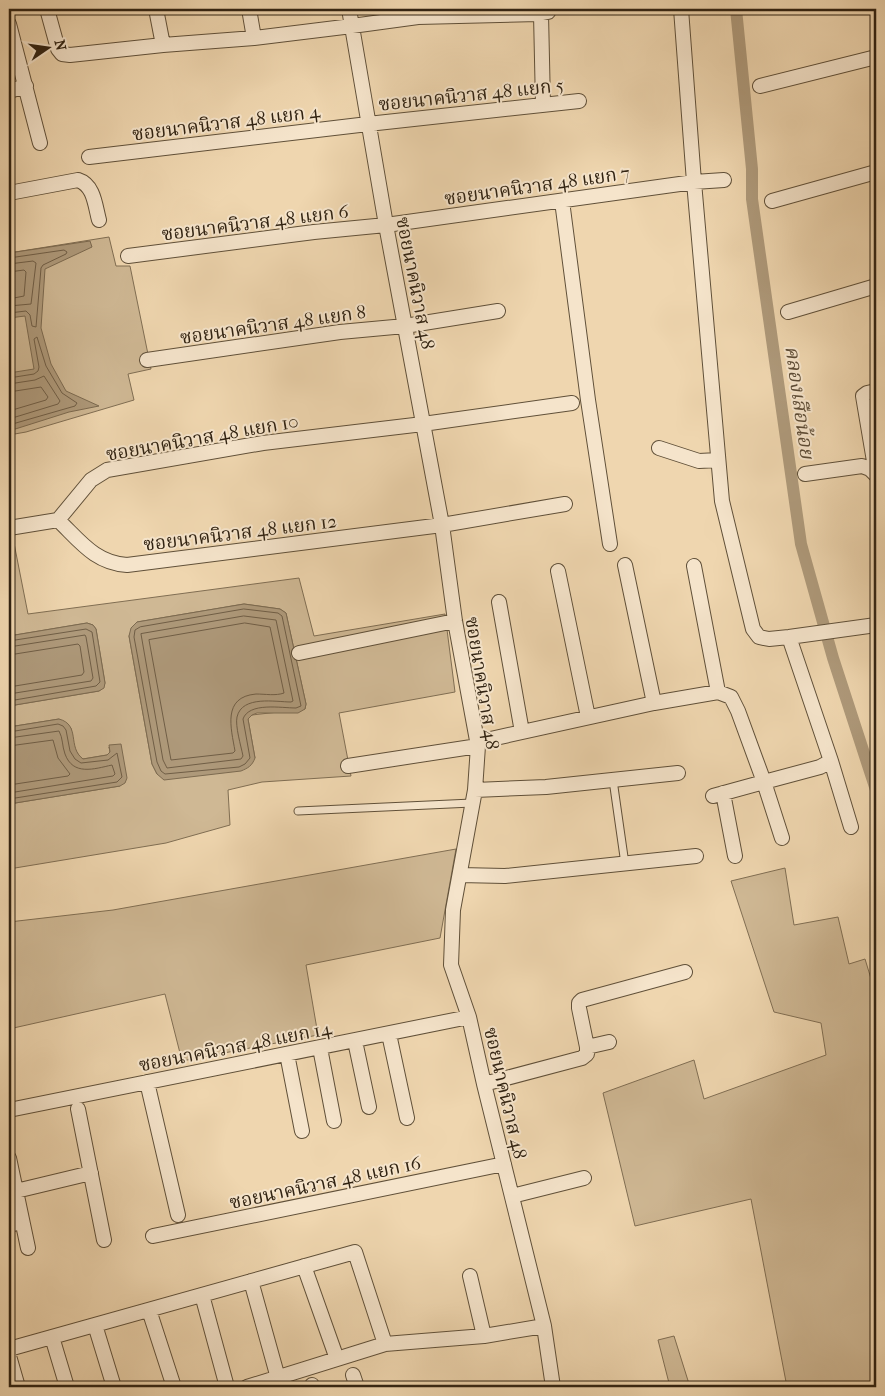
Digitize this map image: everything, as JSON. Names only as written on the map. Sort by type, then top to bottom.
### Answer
[{"type":"street","points":[[47,9],[58,49],[62,54],[70,55],[254,38],[418,16],[546,11],[543,104]]},
{"type":"street","points":[[156,9],[163,45]]},
{"type":"street","points":[[249,9],[254,38]]},
{"type":"street","name":"ซอยนาคนิวาส 48","points":[[349,9],[386,225],[442,525],[454,620],[478,744],[473,797],[452,910],[451,965],[469,1017],[544,1326],[552,1387]]},
{"type":"street","points":[[682,9],[694,182],[722,501],[753,628],[759,637],[769,639],[818,634],[876,624]]},
{"type":"street","points":[[9,24],[40,143]]},
{"type":"street","points":[[760,86],[876,57]]},
{"type":"street","points":[[9,91],[26,86]]},
{"type":"street","name":"ซอยนาคนิวาส 48 แยก 5","points":[[368,124],[578,101]]},
{"type":"street","name":"ซอยนาคนิวาส 48 แยก 4","points":[[89,157],[368,124]]},
{"type":"street","points":[[772,201],[876,172]]},
{"type":"street","points":[[9,193],[78,180],[86,182],[91,189],[99,220]]},
{"type":"street","name":"ซอยนาคนิวาส 48 แยก 7","points":[[386,225],[694,182],[724,180]]},
{"type":"street","points":[[562,201],[588,400],[610,544]]},
{"type":"street","name":"ซอยนาคนิวาส 48 แยก 6","points":[[128,256],[314,232],[386,225]]},
{"type":"street","points":[[788,312],[876,286]]},
{"type":"street","name":"ซอยนาคนิวาส 48 แยก 8","points":[[146,360],[340,332],[405,326],[498,311]]},
{"type":"street","points":[[876,391],[863,396],[876,474]]},
{"type":"street","name":"ซอยนาคนิวาส 48 แยก 10","points":[[58,520],[91,480],[107,470],[263,443],[423,424],[572,403]]},
{"type":"street","points":[[659,448],[698,461],[718,460]]},
{"type":"street","points":[[805,474],[862,466],[876,474]]},
{"type":"street","name":"ซอยนาคนิวาส 48 แยก 12","points":[[58,520],[99,558],[115,564],[127,565],[442,525],[566,504]]},
{"type":"street","points":[[9,528],[58,520]]},
{"type":"street","points":[[625,565],[654,703]]},
{"type":"street","points":[[694,566],[718,692]]},
{"type":"street","points":[[558,571],[588,717]]},
{"type":"street","points":[[499,602],[522,732]]},
{"type":"street","points":[[299,653],[454,620]]},
{"type":"street","points":[[788,637],[831,761],[851,827]]},
{"type":"street","points":[[348,766],[478,744],[588,717],[718,692],[731,697],[738,711],[782,838]]},
{"type":"street","points":[[735,856],[718,794],[820,766],[831,761]]},
{"type":"street","points":[[473,797],[546,787],[678,774]]},
{"type":"street","points":[[460,875],[505,876],[696,856]]},
{"type":"street","points":[[484,1084],[582,1058],[587,1054],[579,1008],[582,1000],[685,972]]},
{"type":"street","name":"ซอยนาคนิวาส 48 แยก 14","points":[[9,1110],[469,1017]]},
{"type":"street","points":[[389,1034],[407,1118]]},
{"type":"street","points":[[356,1041],[369,1107]]},
{"type":"street","points":[[587,1047],[609,1042]]},
{"type":"street","points":[[320,1048],[334,1121]]},
{"type":"street","points":[[287,1054],[302,1131]]},
{"type":"street","points":[[147,1082],[178,1215]]},
{"type":"street","points":[[78,1109],[104,1240]]},
{"type":"street","points":[[9,1158],[16,1191],[16,1224],[28,1248]]},
{"type":"street","name":"ซอยนาคนิวาส 48 แยก 16","points":[[153,1236],[504,1164]]},
{"type":"street","points":[[16,1191],[91,1173]]},
{"type":"street","points":[[512,1196],[584,1178]]},
{"type":"street","points":[[9,1349],[355,1252],[384,1344]]},
{"type":"street","points":[[304,1266],[337,1359]]},
{"type":"street","points":[[470,1276],[484,1336]]},
{"type":"street","points":[[251,1281],[278,1378]]},
{"type":"street","points":[[202,1295],[227,1387]]},
{"type":"street","points":[[149,1310],[174,1387]]},
{"type":"street","points":[[95,1325],[114,1387]]},
{"type":"street","points":[[247,1387],[384,1344],[484,1336],[544,1326]]},
{"type":"street","points":[[52,1337],[67,1387]]},
{"type":"street","points":[[9,1356],[18,1387]]},
{"type":"lane","points":[[613,780],[625,864]]},
{"type":"lane","points":[[298,811],[473,797]]},
{"type":"shaded area","points":[[109,237],[116,266],[130,266],[151,369],[128,374],[134,400],[26,432],[9,435],[9,253]]},
{"type":"shaded area","points":[[12,533],[28,614],[299,578],[314,636],[445,614],[455,692],[339,713],[351,776],[262,782],[228,790],[230,825],[166,843],[9,869],[9,804],[120,786],[109,747],[110,752],[107,755],[83,759],[75,749],[71,728],[59,719],[9,727],[9,706],[99,691],[105,683],[96,629],[93,625],[87,623],[9,636],[9,534]],"holes":[[[244,604],[280,609],[286,613],[306,704],[305,709],[252,715],[248,719],[255,758],[157,774],[152,764],[129,636],[137,622]]]},
{"type":"shaded area","points":[[456,849],[440,938],[306,965],[318,1035],[182,1061],[165,994],[9,1029],[9,922],[113,910]]},
{"type":"shaded area","points":[[785,868],[794,925],[838,917],[849,964],[865,959],[876,995],[876,1387],[787,1387],[751,1199],[635,1226],[603,1093],[694,1060],[704,1099],[826,1055],[821,1023],[774,1012],[731,881]]},
{"type":"shaded area","points":[[674,1336],[690,1387],[670,1387],[658,1340]]},
{"type":"water","points":[[90,241],[92,247],[45,269],[41,328],[51,364],[66,391],[99,406],[69,412],[9,431],[9,373],[34,369],[25,316],[9,318],[9,253]]},
{"type":"water","points":[[244,604],[280,609],[286,613],[306,704],[305,709],[298,713],[257,713],[248,719],[255,758],[246,769],[164,780],[157,774],[152,764],[129,636],[131,628],[137,622]]},
{"type":"water","points":[[87,623],[93,625],[96,629],[105,683],[104,688],[99,691],[9,706],[9,636]]},
{"type":"water","points":[[59,719],[70,726],[76,749],[83,759],[107,755],[110,752],[109,745],[121,744],[127,778],[125,783],[120,786],[9,804],[9,727]]},
{"type":"waterway","name":"คลองเสือน้อย","points":[[736,9],[752,169],[752,199],[801,544],[833,658],[876,790]]}]
